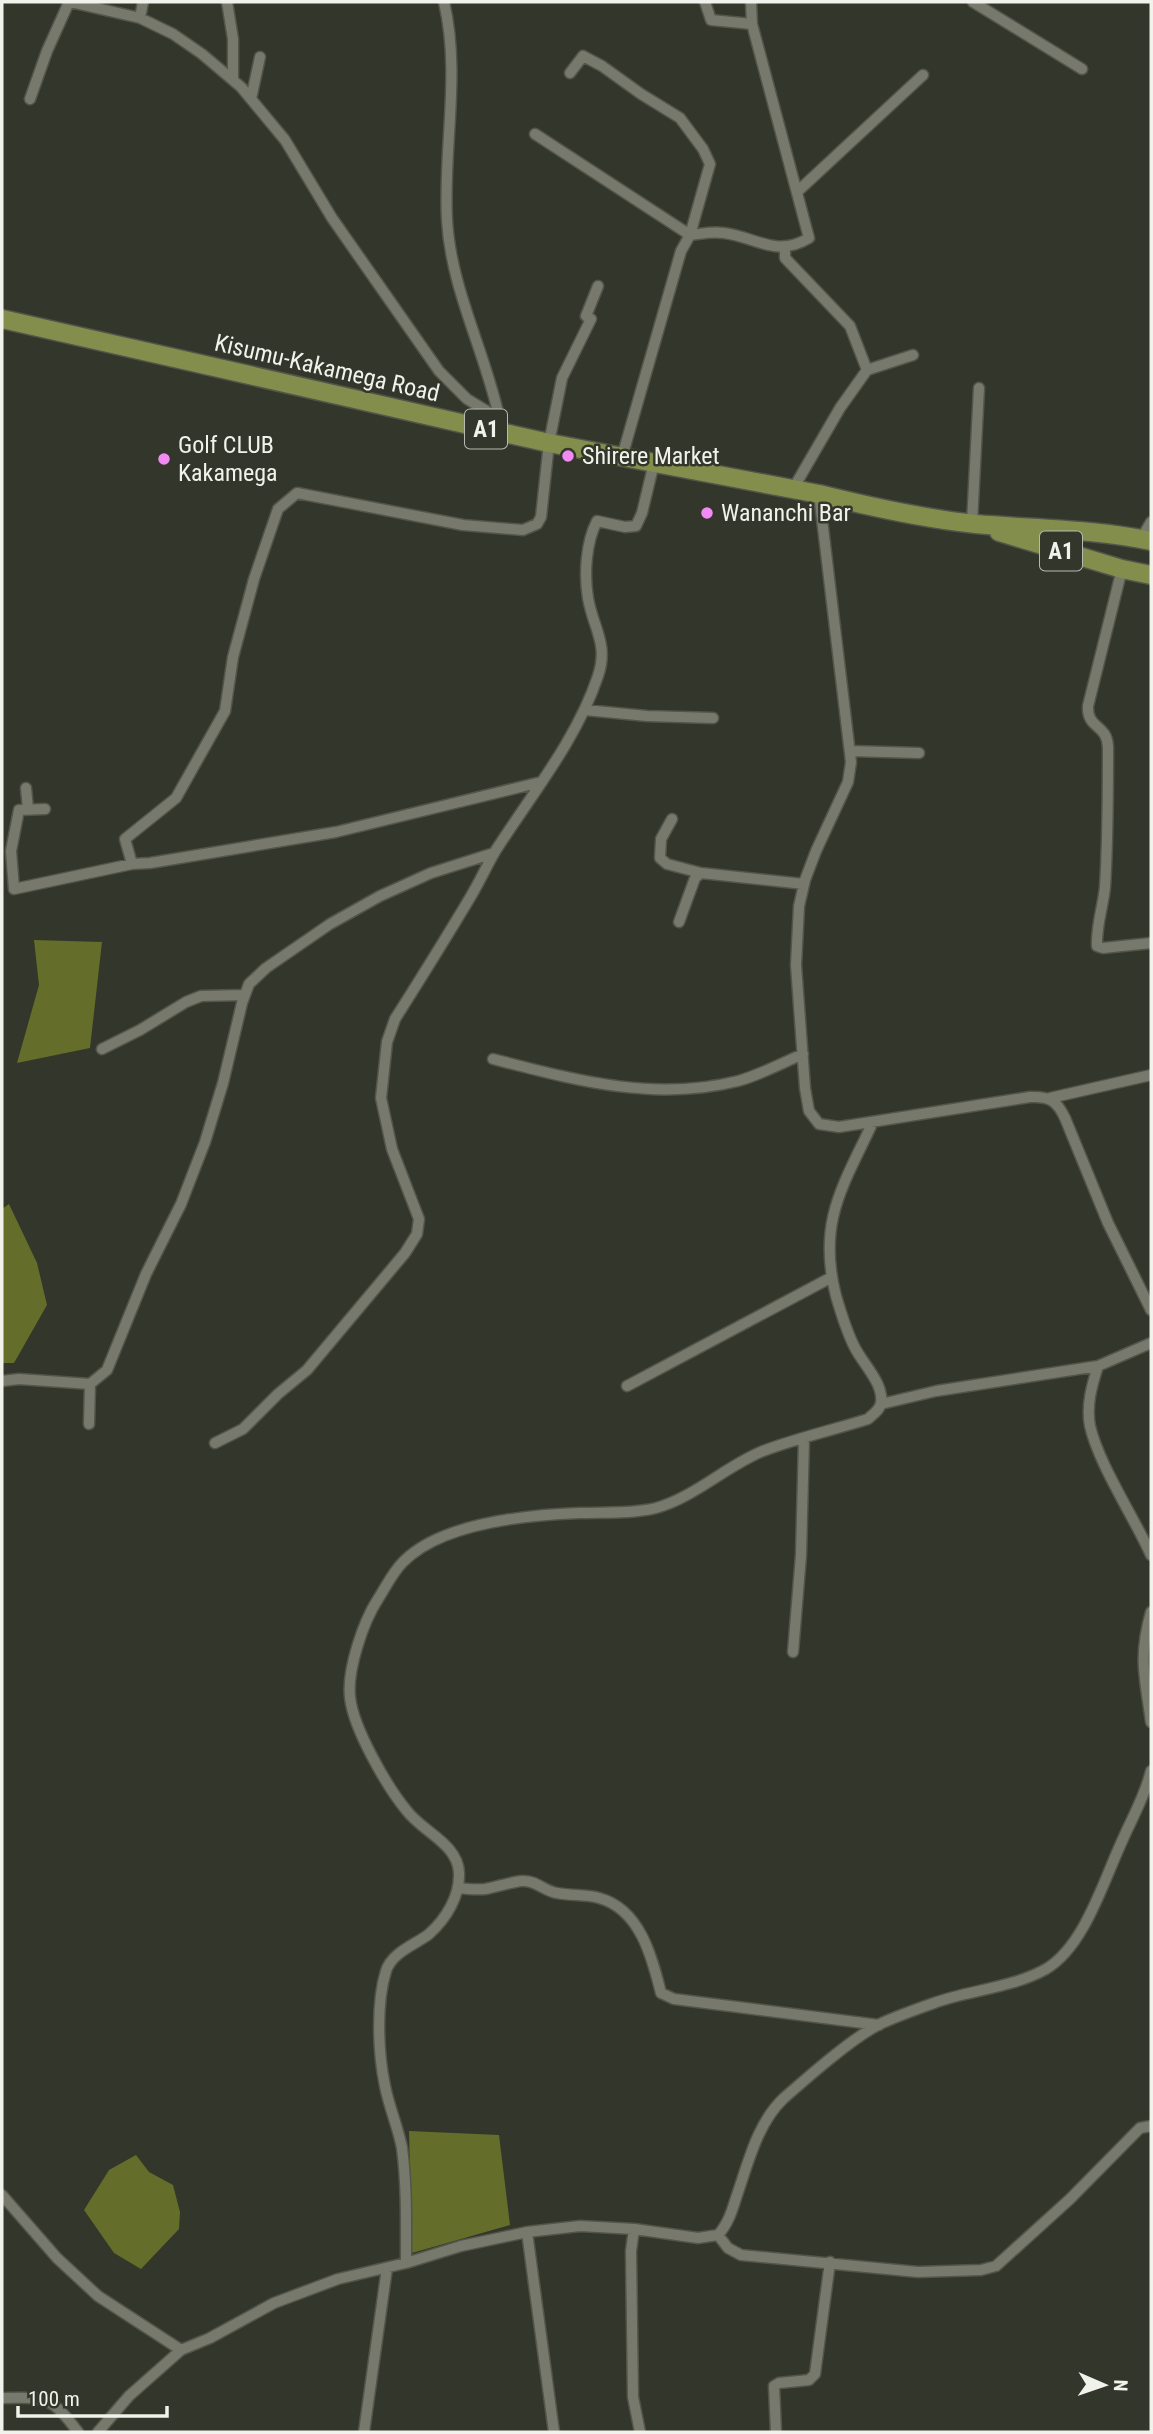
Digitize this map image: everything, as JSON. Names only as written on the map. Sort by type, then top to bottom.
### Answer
[{"type":"highway","name":"Kisumu-Kakamega Road","points":[[2,319],[501,426],[549,443],[859,503],[972,523],[1146,540]]},
{"type":"highway","name":"Kisumu-Kakamega Road","points":[[972,523],[1122,569],[1151,575]]},
{"type":"street","points":[[30,99],[47,51],[70,2],[140,18],[173,34],[202,54],[233,80],[285,139],[332,218],[439,371],[467,400],[501,426]]},
{"type":"street","points":[[140,18],[143,2]]},
{"type":"street","points":[[226,2],[233,39],[233,80]]},
{"type":"street","points":[[444,2],[452,58],[447,221],[453,267],[492,387],[501,426]]},
{"type":"street","points":[[705,2],[710,20],[752,24]]},
{"type":"street","points":[[536,134],[690,236],[722,233],[772,247],[799,244],[809,238],[752,24],[751,2]]},
{"type":"street","points":[[973,2],[1082,69]]},
{"type":"street","points":[[251,99],[260,57]]},
{"type":"street","points":[[570,73],[583,57],[602,66],[680,118],[710,164],[690,236],[681,251],[622,457]]},
{"type":"street","points":[[797,192],[923,75]]},
{"type":"street","points":[[785,247],[785,258],[850,326],[867,370]]},
{"type":"street","points":[[132,864],[125,839],[176,798],[225,711],[237,644],[254,579],[278,509],[297,494],[463,525],[523,530],[537,524],[541,517],[549,443],[562,378],[591,319],[586,316],[598,286]]},
{"type":"street","points":[[793,489],[840,408],[867,370],[913,355]]},
{"type":"street","points":[[972,523],[979,388]]},
{"type":"street","points":[[215,1443],[243,1429],[307,1370],[405,1253],[417,1234],[417,1211],[399,1169],[383,1116],[381,1091],[387,1042],[395,1019],[472,894],[494,853],[585,710],[598,676],[602,655],[601,635],[588,598],[590,533],[597,521],[625,527],[636,526],[642,513],[654,463]]},
{"type":"street","points":[[819,494],[851,751],[848,782],[816,851],[799,906],[796,965],[804,1088],[809,1111],[819,1124],[839,1127],[1030,1097],[1050,1098],[1151,1075]]},
{"type":"street","points":[[1146,540],[1151,522]]},
{"type":"street","points":[[1122,569],[1087,716],[1091,724],[1103,730],[1108,737],[1108,830],[1104,892],[1096,936],[1097,946],[1102,948],[1151,943]]},
{"type":"street","points":[[585,710],[647,716],[713,718]]},
{"type":"street","points":[[851,751],[919,753]]},
{"type":"street","points":[[45,809],[19,810],[6,851],[14,889],[132,864],[336,832],[541,782]]},
{"type":"street","points":[[26,788],[28,809]]},
{"type":"street","points":[[672,819],[661,838],[660,858],[664,863],[701,873],[804,884]]},
{"type":"street","points":[[2,1381],[19,1379],[90,1384],[107,1370],[146,1274],[181,1204],[216,1107],[249,984],[266,968],[330,924],[380,896],[431,873],[494,853]]},
{"type":"street","points":[[679,922],[695,878],[701,873]]},
{"type":"street","points":[[102,1049],[201,996],[245,995]]},
{"type":"street","points":[[493,1059],[610,1087],[648,1090],[698,1089],[740,1080],[803,1054]]},
{"type":"street","points":[[1050,1098],[1062,1111],[1108,1223],[1151,1310]]},
{"type":"street","points":[[406,2263],[405,2187],[401,2146],[385,2089],[380,2045],[382,1987],[387,1967],[403,1950],[430,1933],[450,1908],[457,1896],[458,1861],[445,1844],[407,1812],[385,1779],[363,1737],[350,1699],[350,1685],[355,1656],[370,1611],[395,1571],[422,1547],[481,1525],[516,1518],[652,1509],[680,1498],[764,1451],[868,1419],[880,1408],[879,1389],[849,1336],[832,1277],[831,1230],[835,1205],[873,1122]]},
{"type":"street","points":[[627,1386],[832,1277]]},
{"type":"street","points":[[881,1404],[936,1391],[1098,1366],[1151,1343]]},
{"type":"street","points":[[1098,1366],[1090,1388],[1090,1426],[1105,1465],[1151,1555]]},
{"type":"street","points":[[89,1424],[90,1384]]},
{"type":"street","points":[[793,1652],[801,1555],[804,1439]]},
{"type":"street","points":[[1151,1612],[1142,1651],[1151,1722]]},
{"type":"street","points":[[97,2432],[129,2396],[181,2350],[210,2338],[274,2303],[338,2280],[461,2246],[527,2232],[580,2226],[634,2229],[698,2238],[718,2235],[729,2220],[765,2120],[782,2100],[836,2056],[879,2025],[935,2003],[1013,1983],[1046,1969],[1062,1957],[1094,1903],[1146,1792],[1151,1771]]},
{"type":"street","points":[[458,1888],[485,1889],[523,1881],[534,1882],[560,1894],[603,1899],[620,1908],[634,1924],[652,1956],[661,1993],[674,1998],[879,2025]]},
{"type":"street","points":[[718,2235],[728,2248],[741,2255],[918,2272],[981,2270],[996,2266],[1070,2199],[1140,2128],[1151,2126]]},
{"type":"street","points":[[2,2195],[57,2258],[98,2296],[181,2350]]},
{"type":"street","points":[[634,2229],[631,2251],[633,2397],[640,2432]]},
{"type":"street","points":[[527,2232],[554,2432]]},
{"type":"street","points":[[776,2432],[774,2386],[779,2382],[809,2380],[814,2374],[830,2262]]},
{"type":"street","points":[[365,2432],[387,2268]]},
{"type":"street","points":[[2,2398],[43,2399],[55,2403],[78,2432]]},
{"type":"green space","points":[[34,940],[102,942],[90,1048],[17,1063],[39,985]]},
{"type":"green space","points":[[9,1204],[37,1263],[47,1305],[14,1363],[2,1363],[2,1209]]},
{"type":"green space","points":[[409,2131],[499,2135],[510,2225],[412,2253]]},
{"type":"green space","points":[[136,2155],[149,2172],[173,2185],[180,2212],[179,2229],[141,2269],[114,2253],[84,2210],[109,2170]]},
{"type":"place","name":"Shirere Market","points":[[568,456]]},
{"type":"place","name":"Golf CLUB Kakamega","points":[[164,459]]},
{"type":"place","name":"Wananchi Bar","points":[[707,513]]}]
